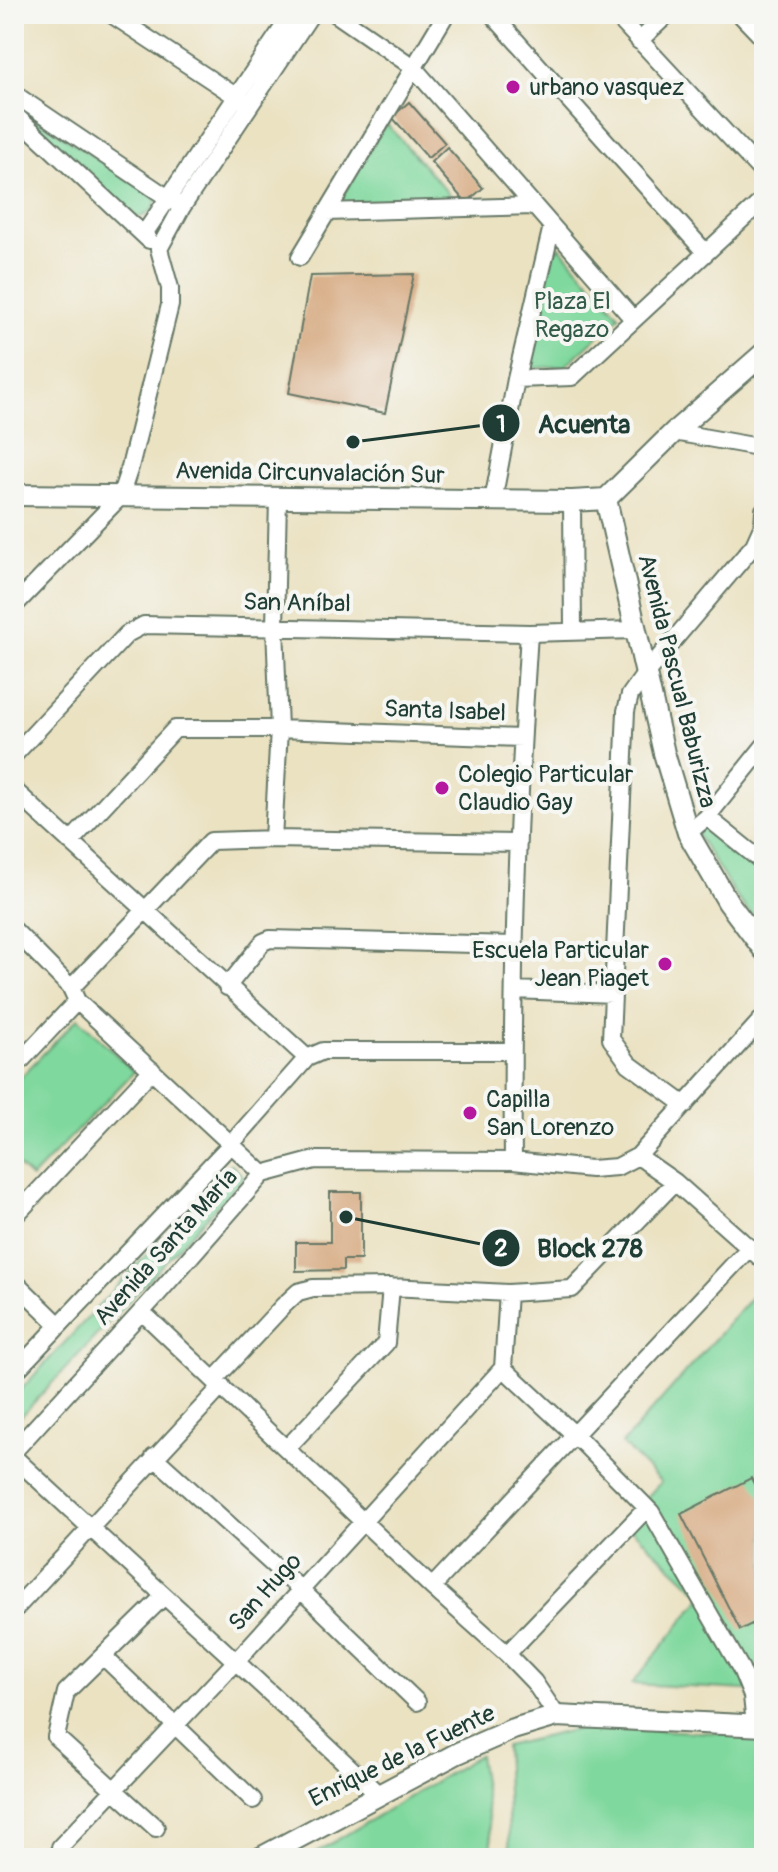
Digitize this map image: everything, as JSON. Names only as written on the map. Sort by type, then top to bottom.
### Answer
[{"type":"main road","points":[[606,499],[674,432],[764,353]]},
{"type":"main road","name":"Avenida Circunvalación Sur","points":[[14,495],[493,501],[606,499]]},
{"type":"main road","name":"Avenida Pascual Baburizza","points":[[606,499],[664,753],[688,833],[728,902],[764,950]]},
{"type":"main road","name":"Enrique de la Fuente","points":[[260,1858],[458,1753],[512,1730],[557,1716],[760,1726]]},
{"type":"street","points":[[111,14],[244,102]]},
{"type":"street","points":[[244,102],[292,14]]},
{"type":"street","points":[[144,234],[174,202],[311,14]]},
{"type":"street","points":[[336,14],[413,67],[633,319]]},
{"type":"street","points":[[300,257],[446,14]]},
{"type":"street","points":[[492,14],[705,252]]},
{"type":"street","points":[[615,14],[764,174]]},
{"type":"street","points":[[639,41],[668,14]]},
{"type":"street","points":[[740,14],[764,39]]},
{"type":"street","points":[[14,94],[174,202]]},
{"type":"street","points":[[14,114],[159,249],[170,288],[170,305],[134,453],[120,497],[14,606]]},
{"type":"street","points":[[516,379],[572,377],[764,199]]},
{"type":"street","points":[[159,249],[174,202]]},
{"type":"street","points":[[326,212],[534,206]]},
{"type":"street","points":[[493,501],[516,379],[552,226]]},
{"type":"street","points":[[674,432],[764,448]]},
{"type":"street","points":[[273,839],[279,729],[275,626],[278,499]]},
{"type":"street","points":[[572,501],[573,630]]},
{"type":"street","points":[[685,1105],[629,1064],[611,1039],[626,711],[630,695],[645,674],[754,545],[764,525],[764,510]]},
{"type":"street","name":"San Aníbal","points":[[14,755],[127,634],[138,627],[275,626],[529,633],[635,630]]},
{"type":"street","points":[[522,738],[529,633]]},
{"type":"street","name":"Santa Isabel","points":[[70,842],[175,729],[279,729],[522,738],[516,843],[513,1161]]},
{"type":"street","points":[[688,833],[707,817],[764,746]]},
{"type":"street","points":[[14,790],[307,1058]]},
{"type":"street","points":[[707,817],[764,863]]},
{"type":"street","points":[[14,1068],[145,911],[211,841],[273,839],[516,843]]},
{"type":"street","points":[[14,930],[74,994],[263,1174]]},
{"type":"street","points":[[227,987],[263,942],[270,939],[515,945]]},
{"type":"street","points":[[514,990],[613,994]]},
{"type":"street","name":"Avenida Santa María","points":[[14,1454],[263,1174],[315,1160],[513,1161],[591,1169],[617,1167],[638,1156],[764,1017]]},
{"type":"street","points":[[14,1373],[231,1144],[307,1058],[323,1051],[512,1051]]},
{"type":"street","points":[[14,1217],[152,1070]]},
{"type":"street","points":[[638,1156],[675,1182],[764,1261]]},
{"type":"street","points":[[16,1608],[154,1457],[298,1292],[313,1288],[391,1287],[508,1293],[572,1289],[675,1182]]},
{"type":"street","points":[[432,1587],[750,1247]]},
{"type":"street","points":[[14,1281],[58,1324]]},
{"type":"street","points":[[287,1448],[386,1343],[391,1287]]},
{"type":"street","points":[[508,1293],[503,1368],[647,1508],[741,1669],[760,1726]]},
{"type":"street","points":[[142,1312],[507,1654],[534,1682],[557,1716]]},
{"type":"street","name":"San Hugo","points":[[60,1847],[237,1660],[299,1588],[503,1368]]},
{"type":"street","points":[[14,1454],[378,1794]]},
{"type":"street","points":[[154,1457],[299,1588],[417,1702]]},
{"type":"street","points":[[507,1654],[647,1508]]},
{"type":"street","points":[[156,1828],[56,1737],[66,1692],[164,1596]]},
{"type":"street","points":[[103,1656],[253,1800]]},
{"type":"green space","points":[[15,104],[154,197],[156,203],[152,209],[135,218]]},
{"type":"green space","points":[[386,123],[457,203],[337,205]]},
{"type":"green space","name":"Plaza El Regazo","points":[[560,247],[620,316],[565,366],[525,369],[551,255]]},
{"type":"green space","points":[[703,824],[764,875],[764,929],[737,898],[697,835]]},
{"type":"green space","points":[[78,1018],[134,1072],[31,1178],[14,1162],[14,1084]]},
{"type":"green space","points":[[231,1164],[244,1177],[14,1424],[14,1397]]},
{"type":"green space","points":[[764,1283],[764,1691],[632,1684],[703,1596],[624,1522],[661,1482],[622,1444]]},
{"type":"green space","points":[[586,1727],[764,1735],[764,1858],[510,1858],[505,1746]]},
{"type":"green space","points":[[479,1755],[492,1842],[490,1858],[307,1858]]},
{"type":"building","points":[[409,102],[445,143],[428,158],[392,117]]},
{"type":"building","points":[[447,147],[483,188],[466,203],[431,162]]},
{"type":"building","points":[[414,274],[385,413],[289,393],[310,276]]},
{"type":"building","points":[[330,1192],[361,1192],[361,1260],[343,1260],[343,1270],[296,1271],[296,1242],[330,1242]]},
{"type":"building","points":[[751,1478],[764,1503],[764,1618],[740,1630],[681,1514]]},
{"type":"place","name":"urbano vasquez","points":[[513,87]]},
{"type":"place","name":"Acuenta","points":[[353,442]]},
{"type":"place","name":"Colegio Particular Claudio Gay","points":[[442,788]]},
{"type":"place","name":"Escuela Particular Jean Piaget","points":[[665,964]]},
{"type":"place","name":"Capilla San Lorenzo","points":[[470,1113]]},
{"type":"place","name":"Block 278","points":[[346,1217]]}]
